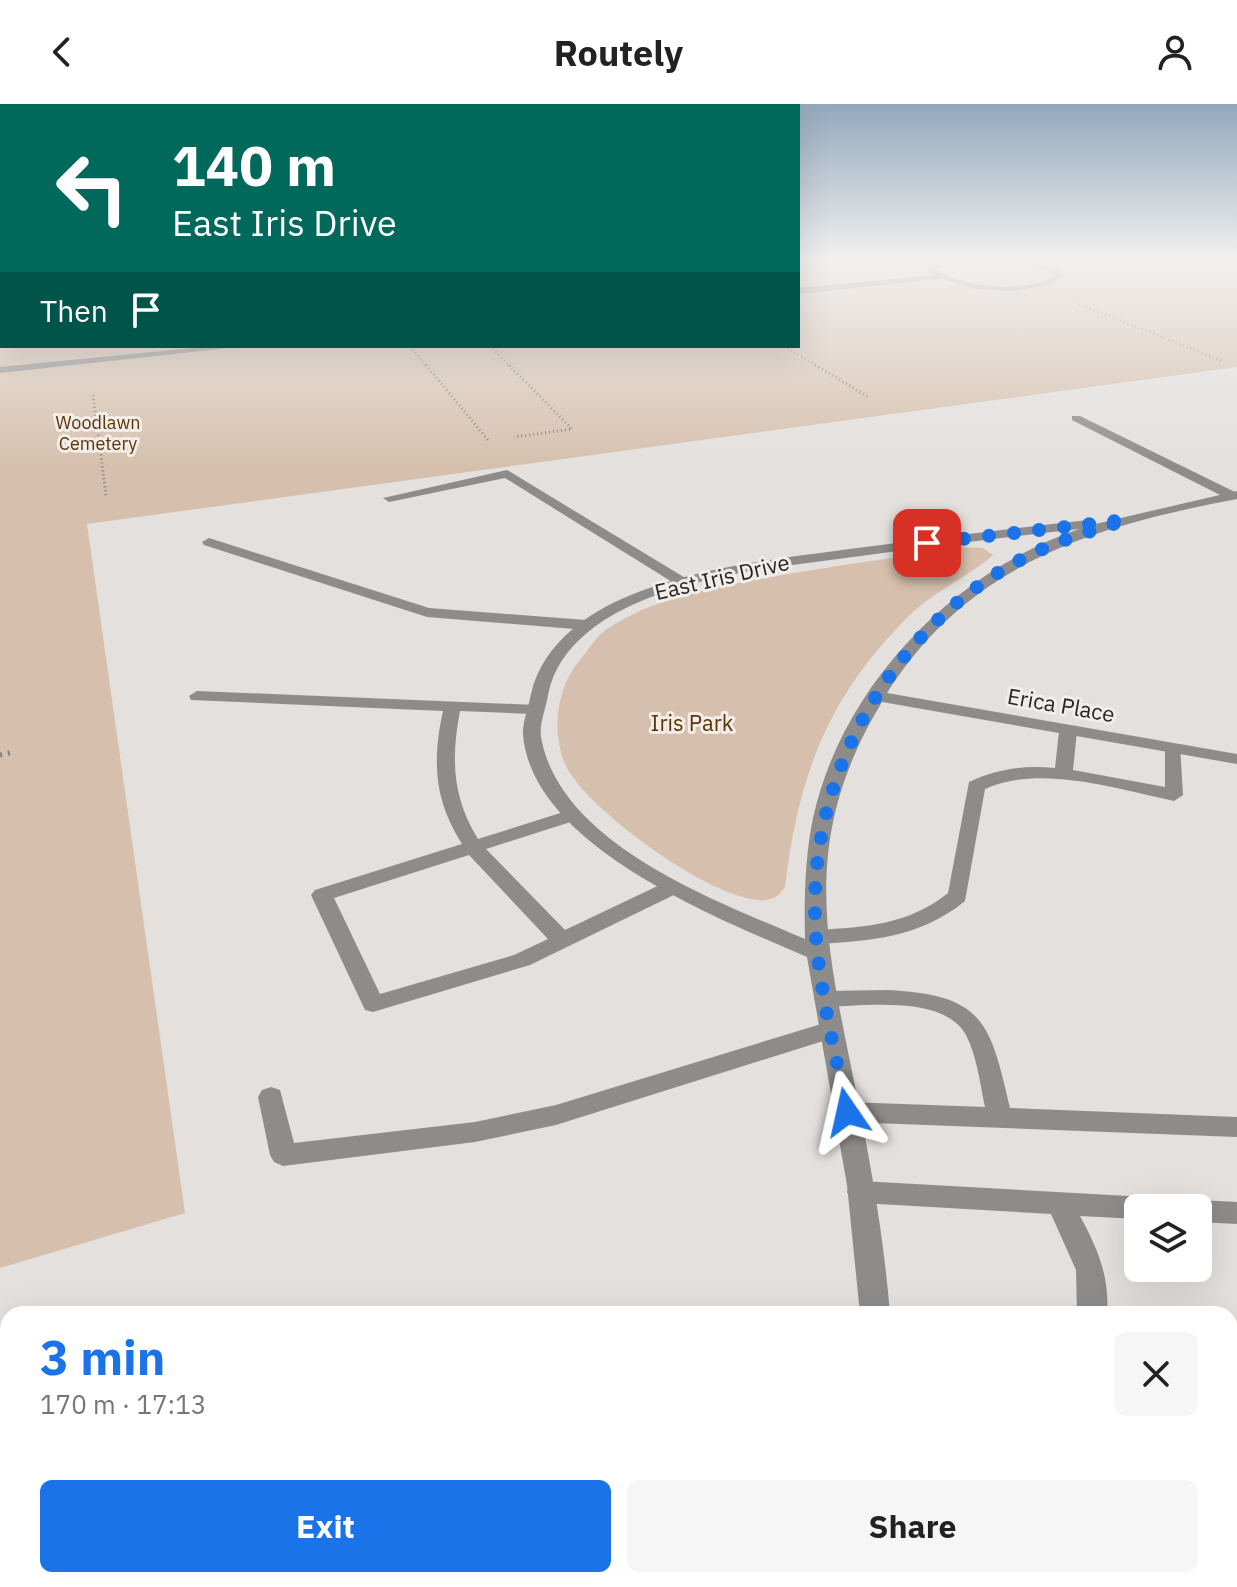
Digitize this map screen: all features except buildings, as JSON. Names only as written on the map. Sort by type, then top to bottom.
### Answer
[{"type":"street","points":[[0,370],[222,348]]},
{"type":"street","points":[[1076,418],[1235,496]]},
{"type":"street","points":[[389,498],[507,474],[682,582]]},
{"type":"street","name":"East Iris Drive","points":[[817,945],[673,887],[611,848],[573,815],[546,781],[533,754],[531,709],[548,670],[575,632],[623,602],[682,582],[792,561],[1126,520],[1235,496]]},
{"type":"street","name":"East Iris Drive","points":[[874,1306],[861,1192],[817,945],[815,903],[823,816],[833,781],[878,696],[929,627],[959,600],[1029,555],[1126,520]]},
{"type":"street","points":[[209,542],[427,612],[586,625]]},
{"type":"street","points":[[197,696],[531,709]]},
{"type":"street","name":"Erica Place","points":[[878,696],[1237,759]]},
{"type":"street","points":[[453,706],[444,775],[457,818],[473,847],[562,940]]},
{"type":"street","points":[[1063,776],[1068,731]]},
{"type":"street","points":[[817,945],[903,929],[934,916],[958,896],[976,786],[996,775],[1023,771],[1174,795],[1174,749]]},
{"type":"street","points":[[573,815],[322,895],[373,1004],[522,960],[673,887]]},
{"type":"street","points":[[826,999],[911,999],[945,1004],[966,1016],[978,1033],[1000,1118]]},
{"type":"street","points":[[271,1097],[283,1155],[327,1150],[475,1132],[556,1115],[831,1030]]},
{"type":"street","points":[[847,1112],[1237,1127]]},
{"type":"street","points":[[861,1192],[1124,1207]]},
{"type":"street","points":[[1059,1203],[1091,1265],[1096,1295],[1094,1306]]},
{"type":"street","points":[[1212,1212],[1237,1213]]},
{"type":"path","points":[[1137,327],[1222,361]]},
{"type":"path","points":[[412,348],[488,440]]},
{"type":"path","points":[[492,348],[572,429],[502,438]]},
{"type":"path","points":[[787,348],[870,398]]},
{"type":"path","points":[[89,361],[106,495]]},
{"type":"path","points":[[0,755],[13,752]]},
{"type":"green space","name":"Woodlawn Cemetery","points":[[800,327],[1237,327],[1237,367],[87,524],[185,1213],[0,1268],[0,348],[800,348]]},
{"type":"green space","name":"Iris Park","points":[[958,547],[983,548],[993,555],[919,607],[857,676],[822,740],[809,774],[798,809],[785,887],[775,897],[766,900],[744,897],[686,871],[624,828],[577,783],[565,764],[557,724],[561,696],[572,672],[599,636],[624,619],[660,603],[716,588]]},
{"type":"route","points":[[847,1112],[817,953],[815,903],[818,854],[823,816],[833,781],[878,696],[929,627],[959,600],[1029,555],[1126,520],[927,543]]}]
